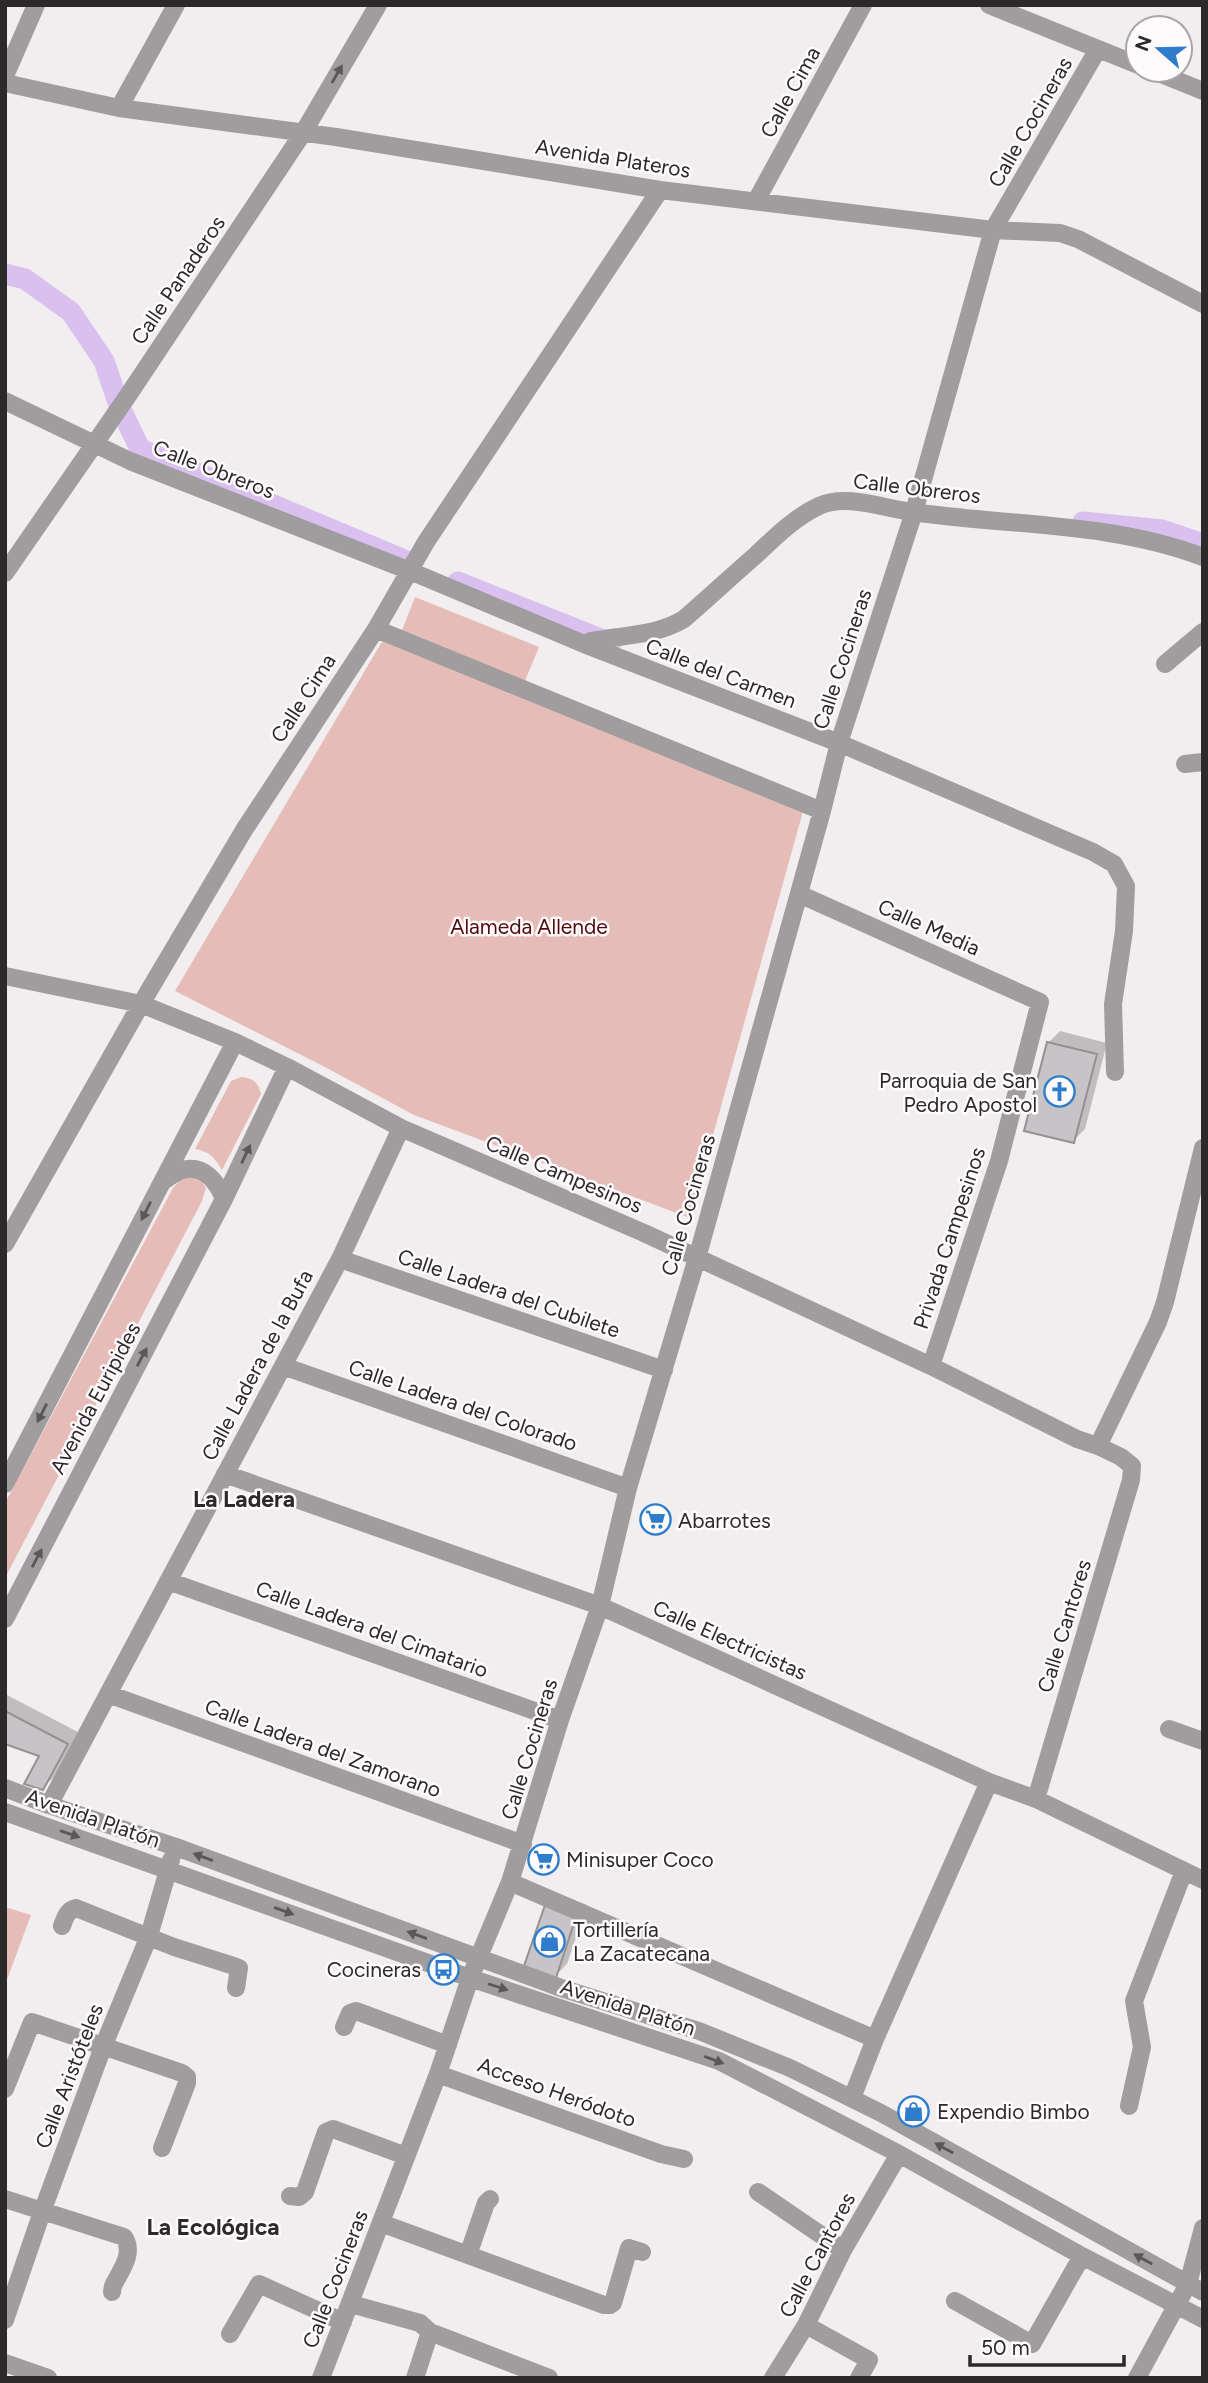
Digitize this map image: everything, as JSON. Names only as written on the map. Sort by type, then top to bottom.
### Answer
[{"type":"street","points":[[5,76],[36,5]]},
{"type":"street","points":[[119,108],[176,5]]},
{"type":"street","name":"Calle Panaderos","points":[[5,573],[303,133],[378,5]]},
{"type":"street","name":"Calle Cima","points":[[757,201],[863,5]]},
{"type":"street","points":[[989,5],[1124,59]]},
{"type":"street","name":"Calle Cocineras","points":[[321,2378],[438,2074],[478,1957],[510,1882],[560,1720],[600,1606],[628,1488],[697,1258],[839,743],[914,512],[993,230],[1098,49]]},
{"type":"street","name":"Avenida Plateros","points":[[5,83],[119,108],[303,133],[660,190],[993,230],[1060,233],[1078,239],[1203,304]]},
{"type":"street","points":[[1186,84],[1203,91]]},
{"type":"street","name":"Calle Cima","points":[[5,1244],[141,1004],[244,830],[376,629],[426,542],[660,190]]},
{"type":"street","name":"Calle Obreros","points":[[5,401],[130,461],[410,571]]},
{"type":"street","name":"Calle Obreros","points":[[584,644],[650,634],[669,628],[684,619],[790,524],[821,505],[855,502],[914,512],[1082,529],[1146,540],[1203,557]]},
{"type":"street","name":"Calle del Carmen","points":[[410,571],[584,644],[839,743],[1093,852],[1114,864],[1126,886],[1124,931],[1113,1004],[1115,1072]]},
{"type":"street","points":[[376,629],[822,811]]},
{"type":"street","points":[[1165,664],[1203,632]]},
{"type":"street","name":"Calle Media","points":[[799,894],[1040,1002]]},
{"type":"street","name":"Calle Campesinos","points":[[5,976],[141,1004],[235,1042],[401,1129],[645,1233],[931,1366],[1077,1439],[1122,1457],[1132,1466]]},
{"type":"street","name":"Privada Campesinos","points":[[931,1366],[999,1161],[1040,1002]]},
{"type":"street","name":"Avenida Euripides","points":[[5,1484],[235,1042]]},
{"type":"street","name":"Avenida Euripides","points":[[5,1619],[225,1199],[287,1067]]},
{"type":"street","name":"Calle Ladera de la Bufa","points":[[49,1805],[340,1259],[401,1129]]},
{"type":"street","points":[[1098,1446],[1158,1322],[1203,1148]]},
{"type":"street","points":[[161,1183],[181,1170],[198,1169],[212,1178],[225,1199]]},
{"type":"street","name":"Calle Ladera del Cubilete","points":[[340,1259],[664,1370]]},
{"type":"street","name":"Calle Ladera del Colorado","points":[[283,1366],[628,1488]]},
{"type":"street","name":"Calle Cantores","points":[[1036,1799],[1131,1480],[1132,1466]]},
{"type":"street","name":"Calle Electricistas","points":[[225,1474],[600,1606],[989,1782],[1036,1799],[1203,1880]]},
{"type":"street","name":"Calle Ladera del Cimatario","points":[[168,1581],[560,1720]]},
{"type":"street","name":"Calle Ladera del Zamorano","points":[[108,1694],[523,1844]]},
{"type":"street","points":[[1169,1729],[1203,1741]]},
{"type":"street","points":[[852,2098],[989,1782]]},
{"type":"street","name":"Avenida Platón","points":[[5,1788],[176,1847],[564,1989],[699,2031],[790,2068],[852,2098],[1195,2288]]},
{"type":"street","name":"Avenida Platón","points":[[5,1812],[470,1978],[719,2061],[899,2154],[1082,2256],[1203,2319]]},
{"type":"street","name":"Calle Aristóteles","points":[[5,2320],[103,2047],[149,1936],[176,1847]]},
{"type":"street","points":[[1129,2106],[1142,2046],[1134,2001],[1184,1871]]},
{"type":"street","points":[[510,1882],[876,2039]]},
{"type":"street","points":[[62,1926],[67,1914],[76,1908],[174,1947],[239,1968],[236,1988]]},
{"type":"street","points":[[344,2027],[350,2013],[356,2011],[448,2045]]},
{"type":"street","points":[[5,2089],[32,2022],[182,2073],[187,2077],[187,2083],[162,2148]]},
{"type":"street","name":"Acceso Heródoto","points":[[438,2074],[662,2154],[684,2159]]},
{"type":"street","points":[[290,2196],[299,2197],[305,2192],[326,2132],[333,2129],[406,2156]]},
{"type":"street","name":"Calle Cantores","points":[[773,2378],[806,2325],[843,2250],[899,2154]]},
{"type":"street","points":[[758,2192],[843,2250]]},
{"type":"street","points":[[5,2199],[124,2237],[129,2253],[112,2292]]},
{"type":"street","points":[[468,2255],[486,2203],[490,2199]]},
{"type":"street","points":[[382,2223],[610,2305],[636,2250]]},
{"type":"street","points":[[1137,2378],[1178,2305],[1195,2288],[1203,2228]]},
{"type":"street","points":[[955,2301],[1032,2344],[1082,2256]]},
{"type":"street","points":[[230,2334],[258,2284],[343,2322]]},
{"type":"street","points":[[351,2304],[420,2323],[430,2332],[549,2378]]},
{"type":"street","points":[[806,2325],[869,2360],[859,2378]]},
{"type":"street","points":[[415,2378],[430,2332]]},
{"type":"street","points":[[5,2363],[48,2378]]},
{"type":"green space","name":"Alameda Allende","points":[[415,597],[539,647],[522,688],[805,804],[690,1218],[414,1115],[175,991],[386,635],[399,638]]},
{"type":"green space","points":[[241,1077],[254,1081],[261,1094],[222,1170],[211,1156],[195,1149],[231,1081]]},
{"type":"green space","points":[[199,1176],[206,1188],[202,1201],[5,1578],[5,1503],[173,1188],[183,1177]]},
{"type":"green space","points":[[5,1907],[31,1915],[5,1985]]},
{"type":"building","name":"Parroquia de San Pedro Apostol","points":[[1047,1042],[1097,1054],[1074,1143],[1024,1131]]},
{"type":"building","points":[[5,1711],[68,1744],[43,1790],[24,1784],[39,1756],[5,1744]]},
{"type":"building","name":"Tortillería La Zacatecana","points":[[545,1905],[576,1917],[556,1978],[524,1966]]},
{"type":"waterway","points":[[5,274],[25,279],[71,312],[104,361],[119,405],[140,449],[409,562]]},
{"type":"waterway","points":[[1083,522],[1162,530],[1203,544]]},
{"type":"waterway","points":[[458,582],[606,641],[614,639]]},
{"type":"place","name":"Parroquia de San Pedro Apostol","points":[[1060,1092]]},
{"type":"place","name":"Abarrotes","points":[[655,1520]]},
{"type":"place","name":"Minisuper Coco","points":[[543,1859]]},
{"type":"place","name":"Tortillería La Zacatecana","points":[[550,1941]]},
{"type":"place","name":"Cocineras","points":[[444,1969]]},
{"type":"place","name":"Expendio Bimbo","points":[[914,2111]]},
{"type":"district","name":"La Ladera","points":[[244,1499]]},
{"type":"district","name":"La Ecológica","points":[[213,2227]]}]
